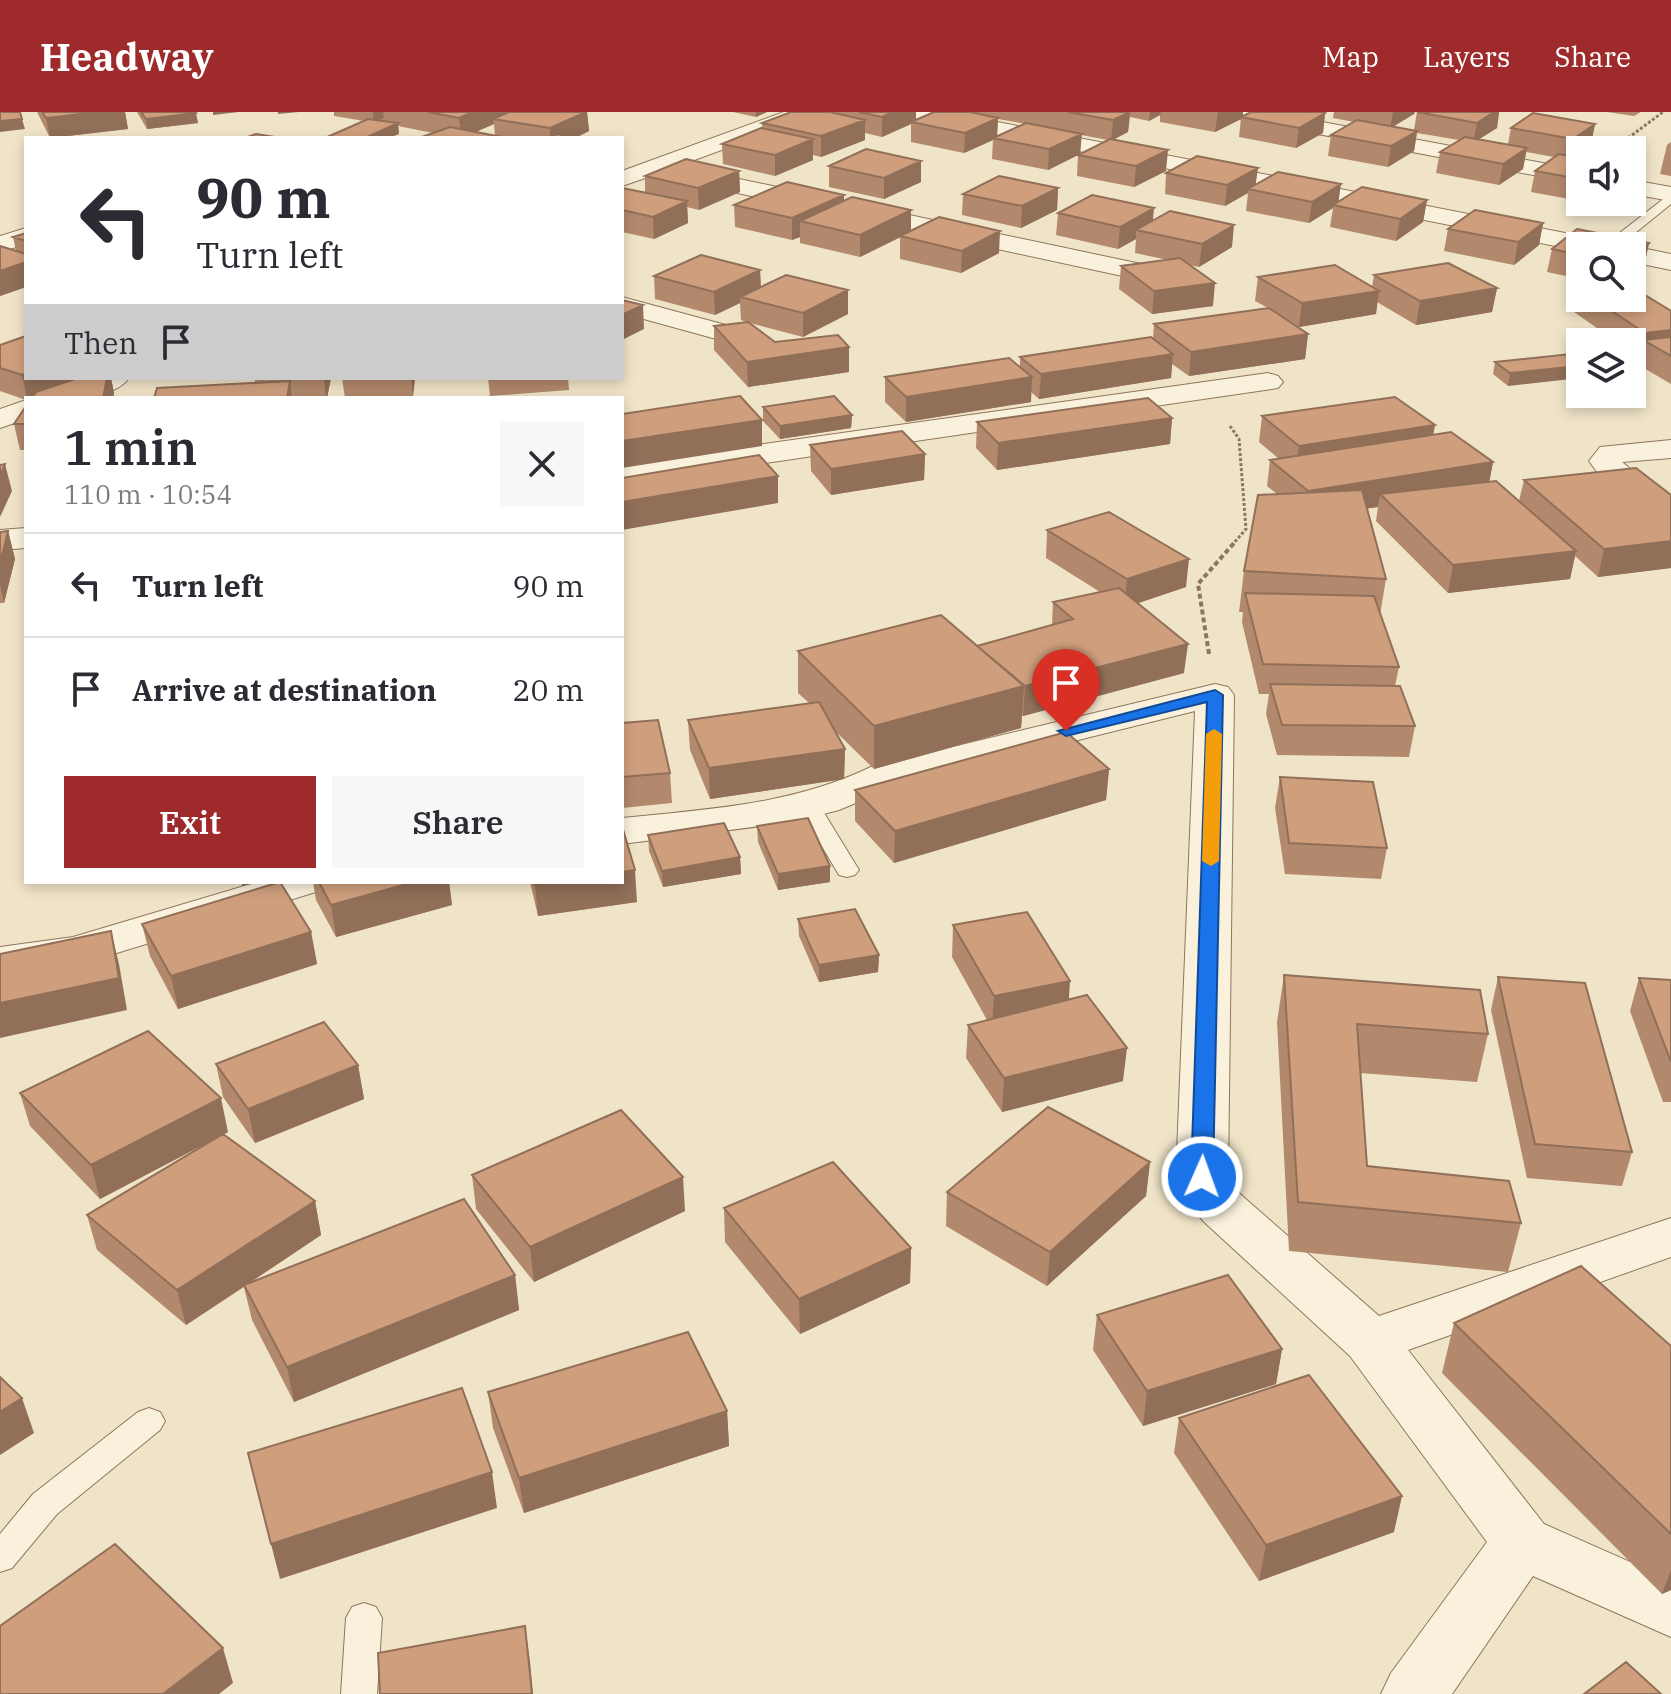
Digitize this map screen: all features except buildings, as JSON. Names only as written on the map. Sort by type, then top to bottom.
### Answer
[{"type":"street","points":[[624,178],[804,112]]},
{"type":"street","points":[[913,112],[1566,241]]},
{"type":"street","points":[[1234,112],[1566,174]]},
{"type":"street","points":[[653,168],[1141,272]]},
{"type":"street","points":[[1646,190],[1671,196]]},
{"type":"street","points":[[0,244],[24,237]]},
{"type":"street","points":[[1646,257],[1671,262]]},
{"type":"street","points":[[624,306],[738,337]]},
{"type":"street","points":[[63,396],[108,380]]},
{"type":"street","points":[[624,474],[1268,382]]},
{"type":"street","points":[[0,419],[24,410]]},
{"type":"street","points":[[1671,449],[1611,454],[1605,461],[1613,472],[1671,518]]},
{"type":"street","points":[[0,540],[24,538]]},
{"type":"street","points":[[624,831],[810,808],[842,798],[887,775],[1215,695],[1202,1177],[1221,1207],[1370,1341],[1522,1542],[1671,1610]]},
{"type":"street","points":[[0,961],[78,950],[297,884]]},
{"type":"street","points":[[1370,1341],[1671,1237]]},
{"type":"street","points":[[1414,1694],[1522,1542]]},
{"type":"lane","points":[[1627,232],[1671,196]]},
{"type":"lane","points":[[810,808],[847,870]]},
{"type":"lane","points":[[0,1558],[45,1504],[149,1421]]},
{"type":"lane","points":[[359,1694],[364,1618]]},
{"type":"path","points":[[1631,136],[1663,112]]},
{"type":"path","points":[[1207,391],[1239,439],[1246,528],[1198,584],[1215,695]]},
{"type":"path","points":[[1246,528],[1261,527]]},
{"type":"slow traffic","points":[[1211,861],[1214,734]]},
{"type":"route","points":[[1066,731],[1215,695],[1202,1177]]}]
